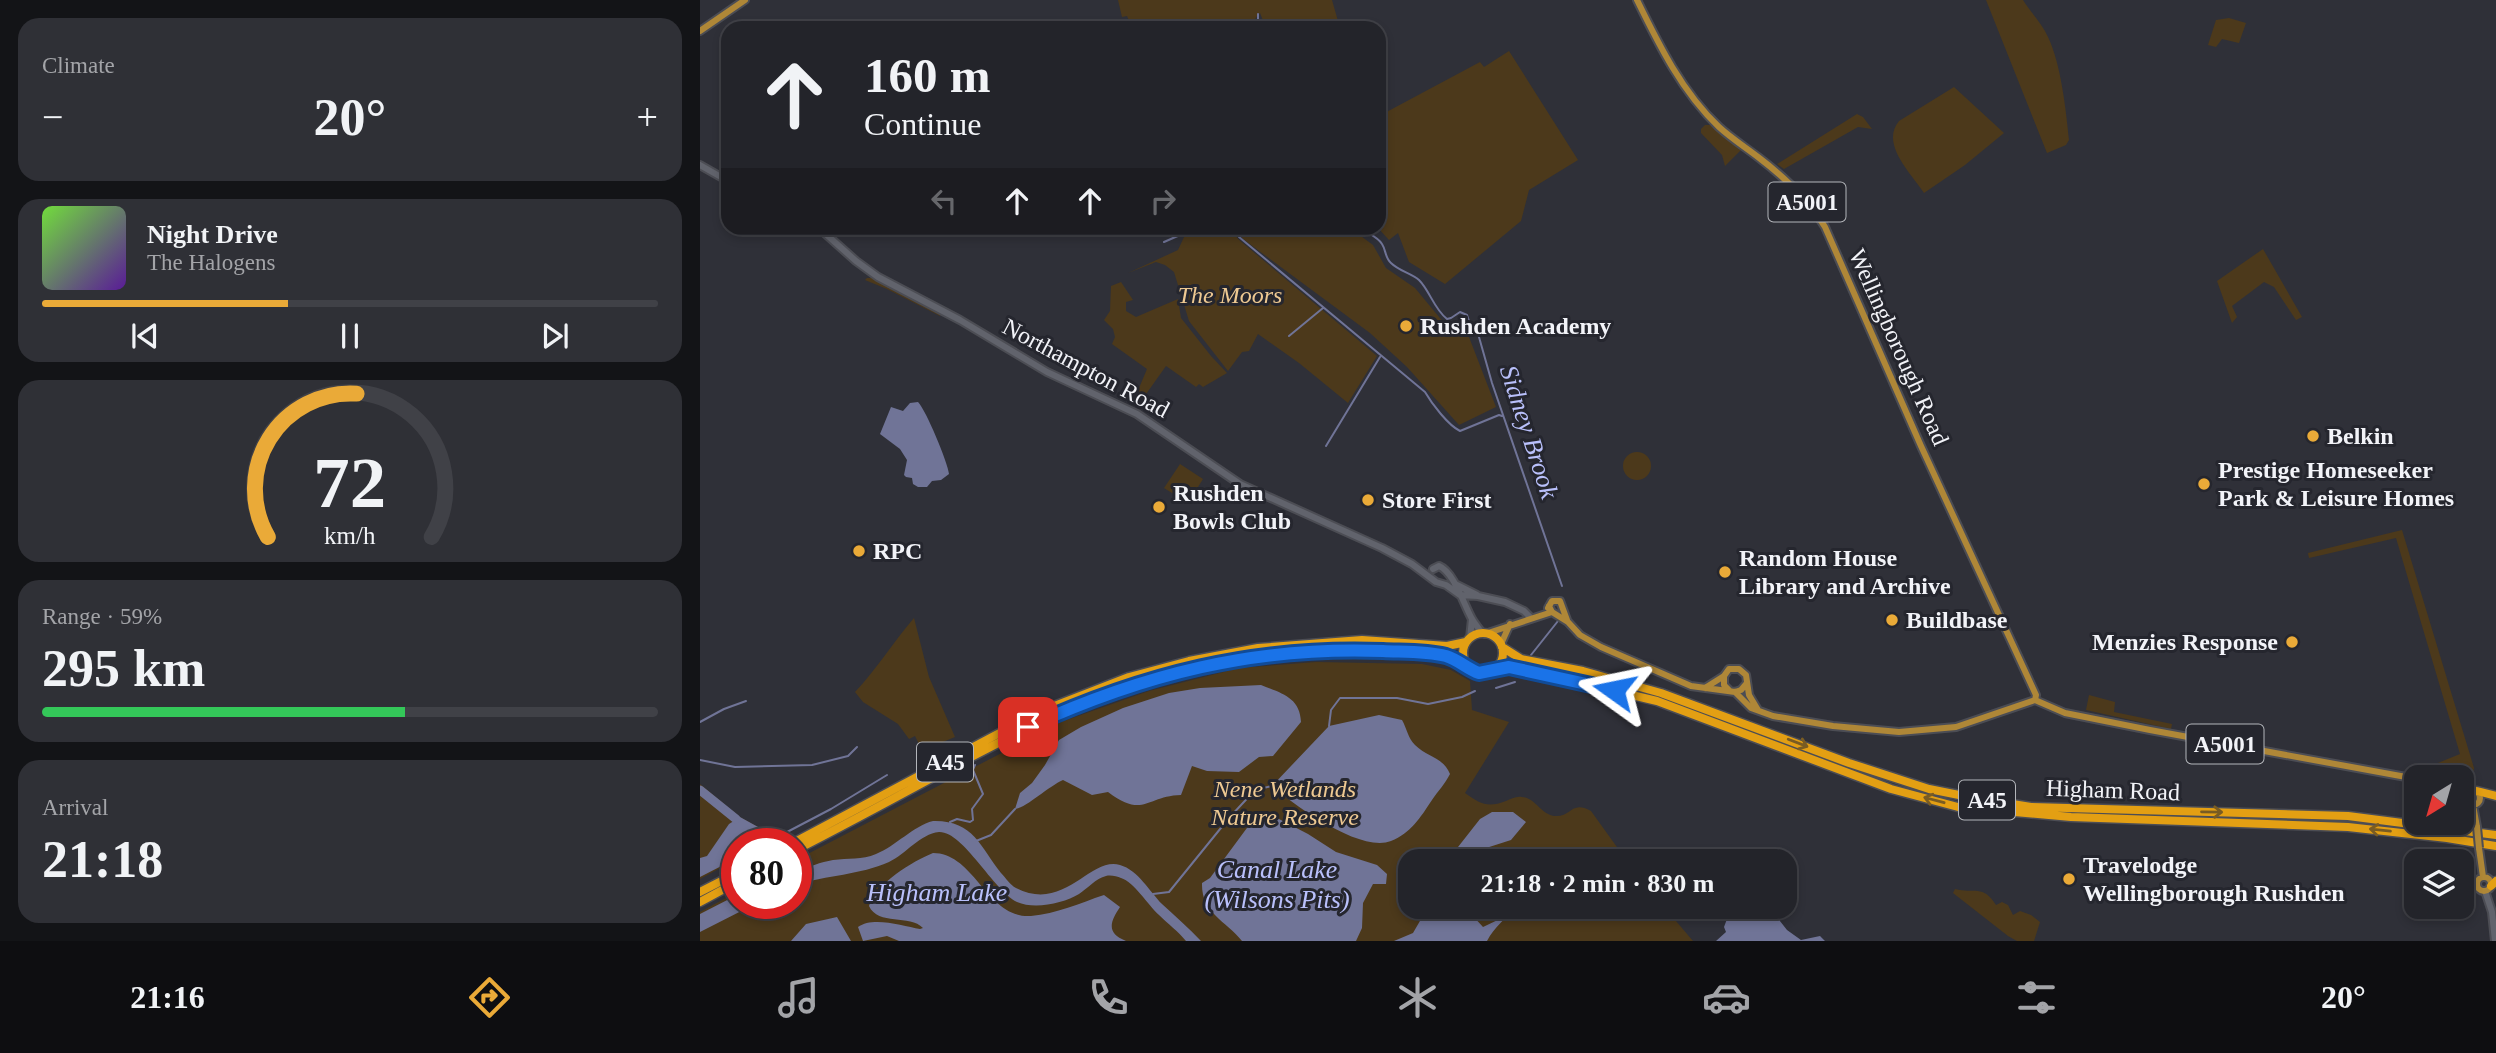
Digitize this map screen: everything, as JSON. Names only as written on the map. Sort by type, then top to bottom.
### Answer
[{"type":"highway","points":[[1484,634],[1494,637],[1501,645],[1503,658],[1497,668],[1484,674],[1466,665],[1463,656],[1468,640],[1484,634]]},
{"type":"highway","name":"A45","points":[[812,833],[1039,712],[1129,677],[1189,660],[1258,648],[1362,640],[1447,646],[1468,640]]},
{"type":"highway","name":"Higham Road","points":[[1501,645],[1521,659],[1583,671],[1661,693],[1849,763],[1929,789],[1969,797],[2032,807],[2348,816],[2496,835]]},
{"type":"highway","name":"A45","points":[[812,842],[1049,718],[1130,685],[1193,668],[1257,657],[1343,651],[1444,655],[1466,665]]},
{"type":"highway","name":"Higham Road","points":[[1497,668],[1521,669],[1657,701],[1891,789],[1958,807],[2071,817],[2348,827],[2496,846]]},
{"type":"highway","points":[[2477,791],[2496,796]]},
{"type":"highway","points":[[700,892],[721,881]]},
{"type":"highway","points":[[700,902],[721,891]]},
{"type":"main road","points":[[700,31],[745,0]]},
{"type":"main road","name":"Wellingborough Road","points":[[1637,0],[1671,66],[1707,114],[1727,134],[1790,185],[1825,227],[1917,437],[1991,596],[2026,678],[2030,697]]},
{"type":"main road","points":[[700,165],[721,177]]},
{"type":"main road","name":"Northampton Road","points":[[827,235],[878,277],[960,320],[1047,372],[1137,414],[1240,484],[1382,548],[1432,578]]},
{"type":"main road","points":[[1478,596],[1460,595],[1441,582],[1436,582],[1432,578],[1433,569],[1443,567],[1455,584],[1460,595],[1472,619],[1484,634],[1563,609]]},
{"type":"main road","name":"Northampton Road","points":[[1418,568],[1433,569]]},
{"type":"main road","points":[[1441,582],[1447,574]]},
{"type":"main road","points":[[1455,584],[1478,596],[1516,607],[1534,617]]},
{"type":"main road","points":[[1552,611],[1552,601],[1562,603],[1568,622]]},
{"type":"main road","points":[[1552,611],[1580,635],[1601,647],[1691,686],[1741,691],[1747,683]]},
{"type":"main road","points":[[1468,640],[1472,619]]},
{"type":"main road","points":[[1501,645],[1510,624]]},
{"type":"main road","points":[[1705,688],[1724,676],[1729,669],[1739,669],[1746,675],[1749,695],[1758,710]]},
{"type":"main road","points":[[1724,676],[1724,685],[1747,705],[1773,716],[1865,730],[1911,732],[1956,727],[2012,707],[2030,697]]},
{"type":"main road","name":"A5001","points":[[2030,697],[2058,710],[2081,716],[2404,777]]},
{"type":"main road","points":[[2474,790],[2477,791],[2480,800],[2474,804]]},
{"type":"main road","points":[[2474,810],[2483,877],[2477,884],[2480,890],[2491,886]]},
{"type":"main road","points":[[2483,877],[2490,879],[2495,941]]},
{"type":"green space","points":[[1118,0],[1332,0],[1338,21],[1263,21],[1260,13],[1253,21],[1129,21],[1127,16],[1122,17]]},
{"type":"green space","points":[[1986,0],[2023,0],[2046,32],[2053,48],[2062,87],[2069,140],[2066,145],[2047,153]]},
{"type":"green space","points":[[2229,18],[2246,23],[2239,43],[2222,39],[2216,47],[2208,45],[2216,20]]},
{"type":"green space","points":[[1509,51],[1578,160],[1529,190],[1521,221],[1445,284],[1409,262],[1398,233],[1389,240],[1384,235],[1386,112],[1480,62],[1484,67]]},
{"type":"green space","points":[[1954,87],[2004,133],[1965,165],[1924,193],[1895,149],[1894,130],[1899,121]]},
{"type":"green space","points":[[1857,114],[1863,117],[1872,129],[1858,127],[1784,169],[1777,164]]},
{"type":"green space","points":[[1705,125],[1710,125],[1742,149],[1725,166],[1722,155],[1701,133]]},
{"type":"green space","name":"The Moors","points":[[1185,235],[1235,235],[1377,356],[1348,403],[1258,334],[1249,351],[1242,352],[1228,371],[1189,321],[1174,272],[1156,262],[1128,273],[1178,250]]},
{"type":"green space","name":"Rushden Academy","points":[[1240,235],[1359,235],[1373,245],[1386,268],[1415,288],[1444,323],[1460,328],[1469,337],[1496,407],[1459,425],[1407,367],[1370,333]]},
{"type":"green space","points":[[2263,249],[2302,317],[2296,320],[2274,287],[2264,282],[2232,306],[2237,317],[2232,323],[2217,281]]},
{"type":"green space","points":[[874,278],[941,313],[940,316],[865,280]]},
{"type":"green space","points":[[1121,282],[1133,300],[1126,302],[1126,311],[1136,317],[1178,299],[1181,318],[1227,373],[1203,387],[1199,384],[1196,387],[1166,366],[1139,404],[1134,400],[1147,369],[1112,344],[1115,337],[1113,329],[1104,320],[1110,311],[1111,286]]},
{"type":"green space","points":[[1637,452],[1647,456],[1651,466],[1647,476],[1637,480],[1627,476],[1623,466],[1627,456]]},
{"type":"green space","points":[[1180,464],[1203,479],[1188,503],[1164,488]]},
{"type":"green space","points":[[2402,530],[2473,765],[2433,765],[2460,754],[2396,538],[2309,558],[2308,553]]},
{"type":"green space","points":[[914,618],[929,677],[955,737],[933,746],[920,746],[915,736],[909,739],[898,724],[863,702],[855,692]]},
{"type":"green space","name":"Nene Wetlands Nature Reserve","points":[[1316,662],[1422,664],[1451,670],[1470,681],[1472,710],[1509,722],[1465,793],[1489,804],[1518,797],[1527,798],[1546,813],[1555,816],[1561,816],[1575,808],[1584,808],[1591,811],[1618,849],[1398,849],[1398,919],[1674,919],[1693,941],[700,941],[700,912],[721,901],[721,919],[812,919],[812,852],[1061,722],[1149,691],[1239,668]]},
{"type":"green space","points":[[2089,695],[2115,702],[2114,712],[2172,724],[2171,729],[2086,710]]},
{"type":"green space","points":[[700,784],[740,817],[760,828],[721,828],[721,868],[700,879]]},
{"type":"green space","points":[[1955,889],[1982,892],[1996,905],[2002,902],[2008,905],[2013,915],[2020,911],[2031,915],[2040,922],[2034,941],[2017,941],[2008,936],[1953,893]]},
{"type":"water","points":[[918,402],[936,437],[949,474],[941,480],[932,481],[927,487],[918,487],[913,484],[912,478],[904,475],[907,460],[900,449],[880,434],[891,407],[903,411],[910,403]]},
{"type":"water","points":[[1261,685],[1288,697],[1300,714],[1301,722],[1273,756],[1259,757],[1239,772],[1207,771],[1192,766],[1181,795],[1145,804],[1130,804],[1108,792],[1092,795],[1063,780],[1015,809],[1020,793],[1032,783],[1059,740],[1081,727],[1123,708],[1169,693],[1200,688]]},
{"type":"water","points":[[1379,715],[1402,720],[1415,745],[1443,764],[1450,774],[1419,819],[1404,834],[1391,841],[1378,843],[1362,840],[1311,815],[1272,786],[1329,726]]},
{"type":"water","points":[[1492,812],[1513,812],[1526,822],[1511,840],[1483,849],[1456,849],[1480,819]]},
{"type":"water","name":"Canal Lake (Wilsons Pits)","points":[[1258,813],[1277,818],[1336,852],[1377,865],[1387,874],[1386,884],[1373,884],[1363,903],[1362,928],[1356,941],[1242,941],[1210,909],[1205,902],[1202,883],[1210,878]]},
{"type":"water","points":[[740,817],[760,828],[726,828]]},
{"type":"water","points":[[933,821],[947,822],[967,830],[1012,885],[1033,894],[1049,894],[1063,889],[1098,868],[1109,864],[1120,865],[1138,876],[1162,904],[1201,941],[1186,941],[1131,884],[1116,876],[1102,877],[1079,894],[1058,903],[1032,905],[1017,902],[998,886],[958,841],[939,832],[919,840],[889,862],[812,881],[812,866],[839,859],[871,856]]},
{"type":"water","points":[[721,836],[721,866],[700,877],[700,858],[707,856]]},
{"type":"water","name":"Higham Lake","points":[[933,853],[960,863],[992,897],[1016,914],[1031,916],[1050,913],[1104,895],[1120,907],[1112,927],[1115,934],[1126,941],[899,941],[887,936],[863,941],[858,927],[872,922],[923,928],[910,921],[879,916],[869,906],[887,882],[906,867]]},
{"type":"water","points":[[721,903],[721,919],[726,919],[700,932],[700,914]]},
{"type":"water","name":"Higham Lake","points":[[837,917],[851,941],[791,941],[806,924]]},
{"type":"water","points":[[1421,919],[1475,919],[1483,927],[1504,919],[1487,941],[1394,941],[1413,933]]},
{"type":"water","points":[[1727,919],[1778,919],[1787,930],[1801,940],[1820,936],[1825,941],[1716,941],[1726,932],[1724,927]]},
{"type":"waterway","name":"Sidney Brook","points":[[1258,14],[1258,21]]},
{"type":"waterway","points":[[1164,242],[1180,235]]},
{"type":"waterway","points":[[1238,235],[1425,392],[1455,428],[1460,431],[1502,416]]},
{"type":"waterway","name":"Sidney Brook","points":[[1372,235],[1383,246],[1391,263],[1419,280],[1447,319],[1460,312],[1467,315],[1470,324],[1477,330],[1492,383],[1562,586]]},
{"type":"waterway","points":[[1289,336],[1323,308]]},
{"type":"waterway","points":[[1326,446],[1380,357]]},
{"type":"waterway","points":[[1531,655],[1558,621]]},
{"type":"waterway","points":[[1496,688],[1515,682]]},
{"type":"waterway","points":[[1329,726],[1331,710],[1340,698],[1397,698],[1428,704],[1462,697],[1475,691]]},
{"type":"waterway","points":[[700,722],[746,701]]},
{"type":"waterway","points":[[700,760],[735,767],[812,765],[848,756],[857,747]]},
{"type":"waterway","points":[[950,822],[957,819],[970,822],[973,820],[972,809],[983,794],[973,770],[975,765]]},
{"type":"waterway","points":[[795,828],[887,775]]},
{"type":"waterway","points":[[1153,894],[1169,892],[1255,790],[1272,786]]},
{"type":"waterway","points":[[700,790],[736,819]]},
{"type":"waterway","points":[[976,841],[991,835],[1015,809]]},
{"type":"place","name":"Rushden Academy","points":[[1406,326]]},
{"type":"place","name":"Belkin","points":[[2313,436]]},
{"type":"place","name":"Prestige Homeseeker Park & Leisure Homes","points":[[2204,484]]},
{"type":"place","name":"Store First","points":[[1368,500]]},
{"type":"place","name":"Rushden Bowls Club","points":[[1159,507]]},
{"type":"place","name":"RPC","points":[[859,551]]},
{"type":"place","name":"Random House Library and Archive","points":[[1725,572]]},
{"type":"place","name":"Buildbase","points":[[1892,620]]},
{"type":"place","name":"Menzies Response","points":[[2292,642]]},
{"type":"place","name":"Travelodge Wellingborough Rushden","points":[[2069,879]]},
{"type":"route","points":[[1028,727],[1130,685],[1193,668],[1257,657],[1314,652],[1373,651],[1444,655],[1479,673],[1509,667],[1614,690]]}]
